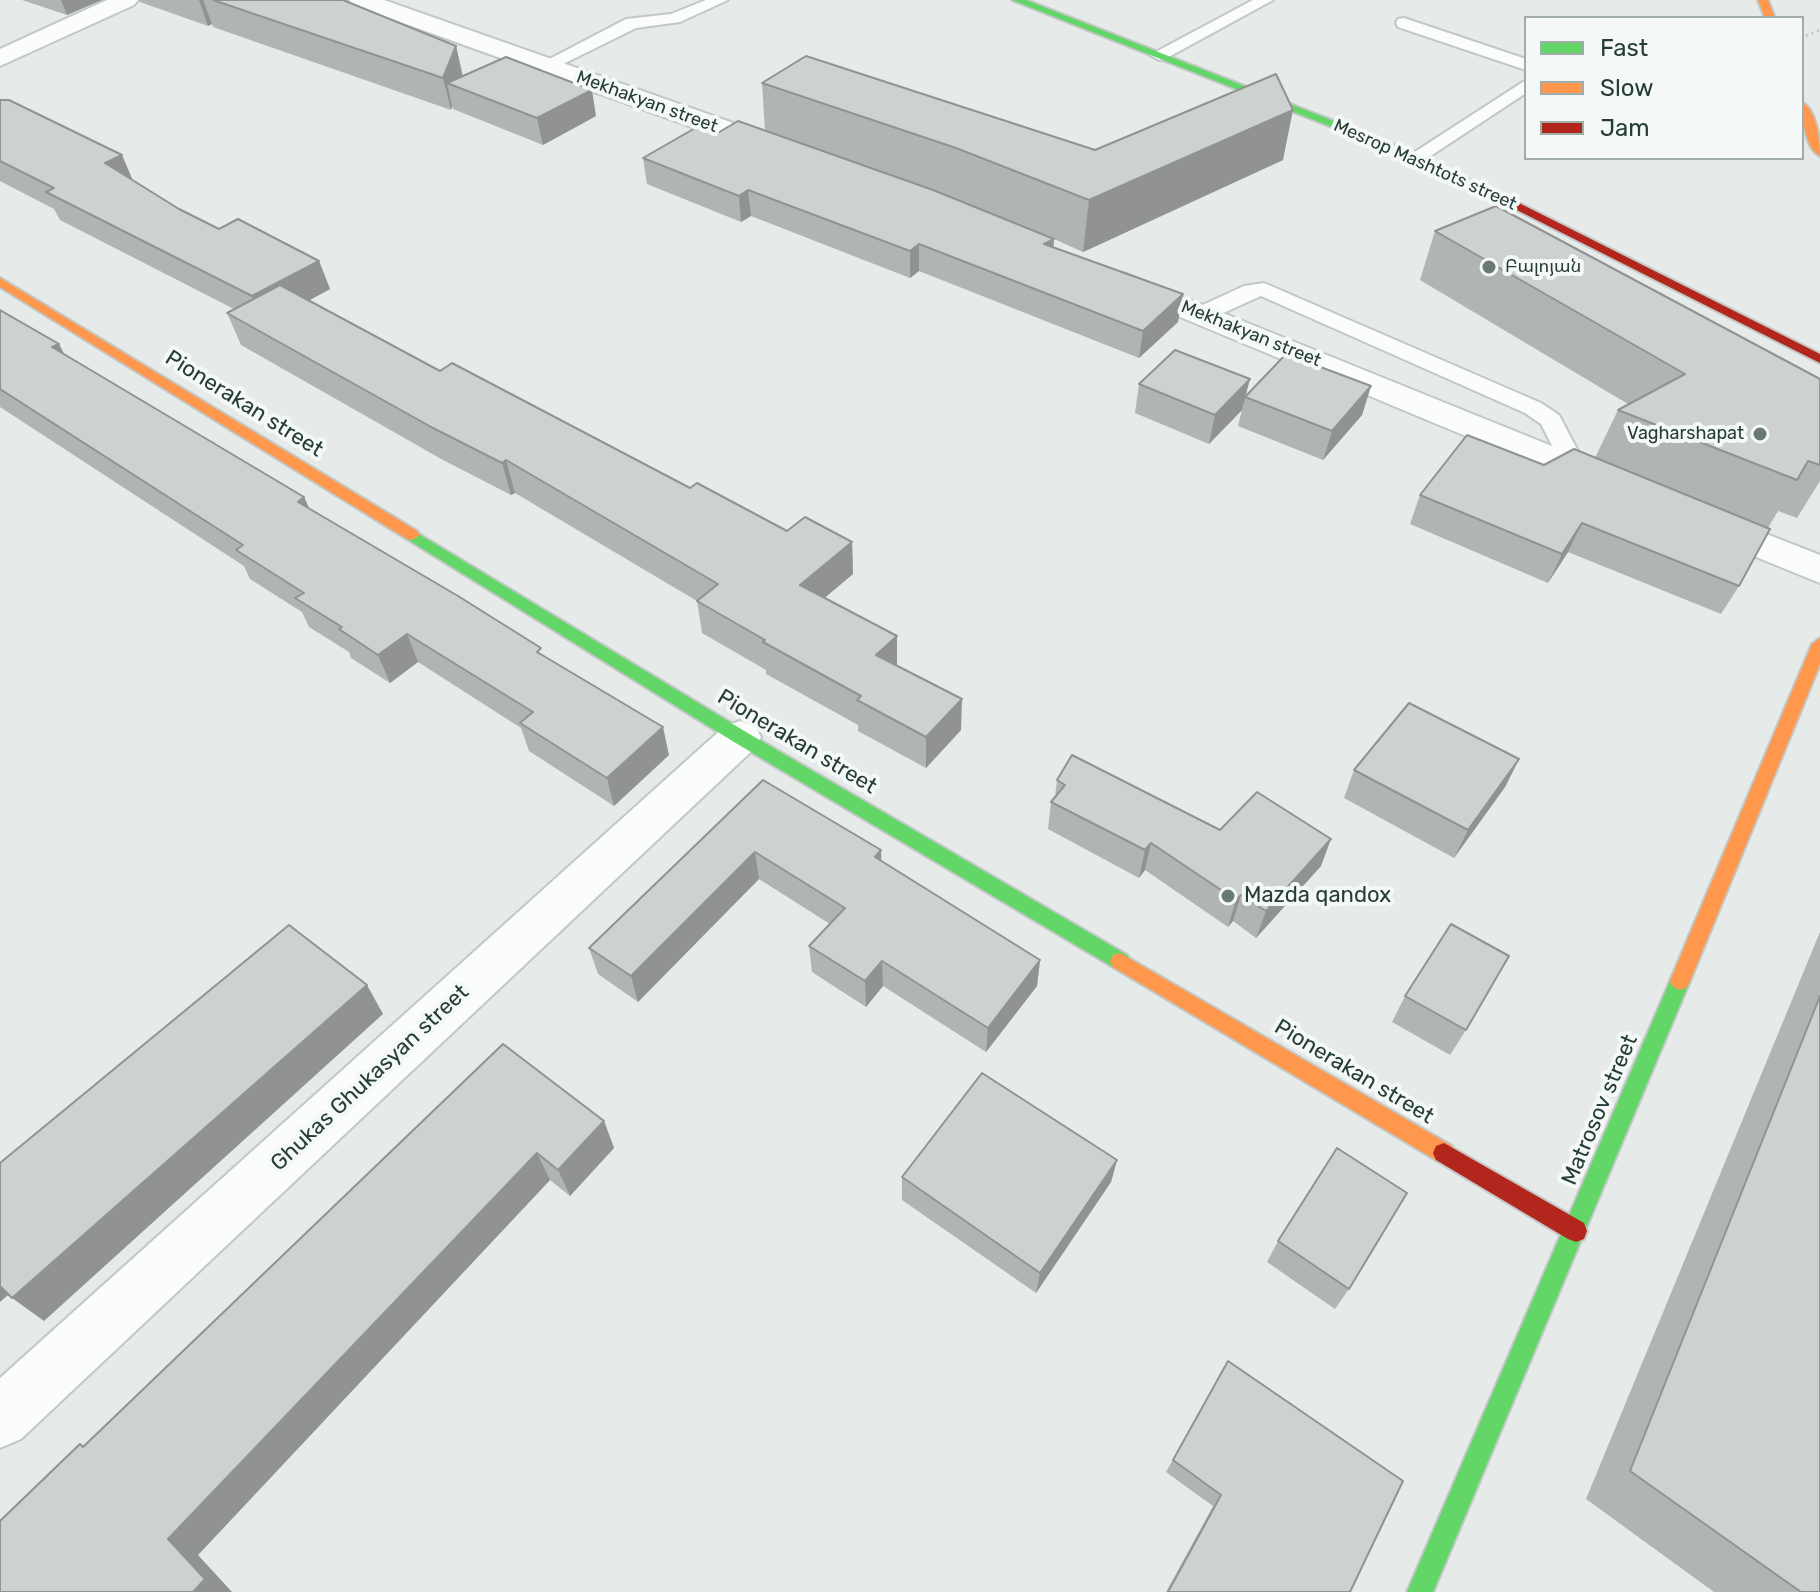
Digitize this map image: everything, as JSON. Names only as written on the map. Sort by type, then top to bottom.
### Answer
[{"type":"street","points":[[0,58],[126,0]]},
{"type":"street","name":"Mekhakyan street","points":[[361,0],[811,160]]},
{"type":"street","name":"Mesrop Mashtots street","points":[[1017,0],[1416,157],[1573,232],[1820,359]]},
{"type":"street","points":[[1804,110],[1820,153]]},
{"type":"street","name":"Mekhakyan street","points":[[1102,273],[1631,491]]},
{"type":"street","name":"Pionerakan street","points":[[0,282],[740,737],[1576,1231]]},
{"type":"street","points":[[1673,509],[1820,570]]},
{"type":"street","name":"Matrosov street","points":[[1420,1592],[1576,1231],[1820,644]]},
{"type":"street","name":"Ghukas Ghukasyan street","points":[[0,1418],[740,737]]},
{"type":"lane","points":[[545,66],[632,23],[674,19],[720,0]]},
{"type":"lane","points":[[1159,55],[1265,0]]},
{"type":"lane","points":[[1404,23],[1524,64]]},
{"type":"lane","points":[[1416,157],[1524,86]]},
{"type":"lane","points":[[1202,314],[1251,290],[1264,289],[1533,408],[1551,420],[1575,468]]},
{"type":"path","points":[[1804,38],[1820,30]]},
{"type":"building","points":[[213,0],[343,0],[456,46],[443,78]]},
{"type":"building","points":[[806,56],[1095,150],[1276,74],[1293,110],[1089,200],[956,148],[762,83]]},
{"type":"building","points":[[506,57],[592,90],[537,118],[447,83]]},
{"type":"building","points":[[0,100],[9,100],[122,155],[105,163],[179,209],[219,229],[238,219],[319,261],[252,296],[46,192],[54,188],[0,161]]},
{"type":"building","points":[[738,121],[933,190],[1054,239],[1044,244],[1183,294],[1143,331],[919,244],[910,251],[748,190],[739,196],[643,158],[697,127],[716,134]]},
{"type":"building","points":[[1496,206],[1820,379],[1820,465],[1808,461],[1797,480],[1618,410],[1685,374],[1435,231]]},
{"type":"building","points":[[280,285],[440,371],[452,363],[690,488],[697,483],[787,531],[805,517],[852,542],[800,585],[897,636],[876,655],[962,699],[926,737],[857,700],[861,696],[697,601],[718,584],[506,460],[502,463],[433,428],[227,313]]},
{"type":"building","points":[[0,310],[59,344],[52,347],[304,497],[298,502],[458,596],[541,648],[537,652],[663,727],[607,778],[520,723],[533,712],[407,634],[378,655],[339,629],[342,627],[295,598],[304,593],[236,550],[243,545],[0,389]]},
{"type":"building","points":[[1175,350],[1250,379],[1215,415],[1139,384]]},
{"type":"building","points":[[1286,354],[1371,386],[1332,431],[1245,397]]},
{"type":"building","points":[[1467,435],[1544,465],[1574,449],[1770,529],[1739,586],[1582,523],[1562,554],[1420,495]]},
{"type":"building","points":[[1409,703],[1519,759],[1468,830],[1354,770]]},
{"type":"building","points":[[1072,755],[1220,830],[1257,792],[1331,839],[1266,911],[1241,895],[1236,900],[1151,843],[1145,850],[1051,802],[1065,785],[1057,780]]},
{"type":"building","points":[[763,780],[881,850],[875,857],[1040,960],[988,1028],[882,961],[865,981],[809,946],[845,908],[755,852],[631,976],[589,948]]},
{"type":"building","points":[[1451,924],[1509,956],[1466,1030],[1405,996]]},
{"type":"building","points":[[289,925],[367,985],[12,1298],[0,1286],[0,1163]]},
{"type":"building","points":[[1820,996],[1820,1592],[1801,1592],[1630,1471]]},
{"type":"building","points":[[503,1044],[604,1121],[558,1170],[537,1153],[168,1539],[205,1579],[193,1592],[0,1592],[0,1521],[80,1444],[83,1447]]},
{"type":"building","points":[[982,1073],[1117,1160],[1040,1273],[902,1177]]},
{"type":"building","points":[[1337,1148],[1407,1193],[1349,1289],[1278,1241]]},
{"type":"building","points":[[1228,1361],[1403,1481],[1350,1592],[1168,1592],[1221,1495],[1173,1460]]},
{"type":"traffic: fast","points":[[1017,0],[1416,157],[1501,198]]},
{"type":"traffic: fast","points":[[412,535],[740,737],[1120,961]]},
{"type":"traffic: fast","points":[[1420,1592],[1680,981]]},
{"type":"traffic: slow","points":[[1763,0],[1769,16]]},
{"type":"traffic: slow","points":[[1804,110],[1820,153]]},
{"type":"traffic: slow","points":[[0,282],[412,535]]},
{"type":"traffic: slow","points":[[1680,981],[1820,644]]},
{"type":"traffic: slow","points":[[1120,961],[1444,1153]]},
{"type":"traffic: jam","points":[[1501,198],[1820,359]]},
{"type":"traffic: jam","points":[[1444,1153],[1576,1231]]},
{"type":"place","name":"Բալոյան","points":[[1489,267]]},
{"type":"place","name":"Vagharshapat","points":[[1760,434]]},
{"type":"place","name":"Mazda qandox","points":[[1228,896]]}]
